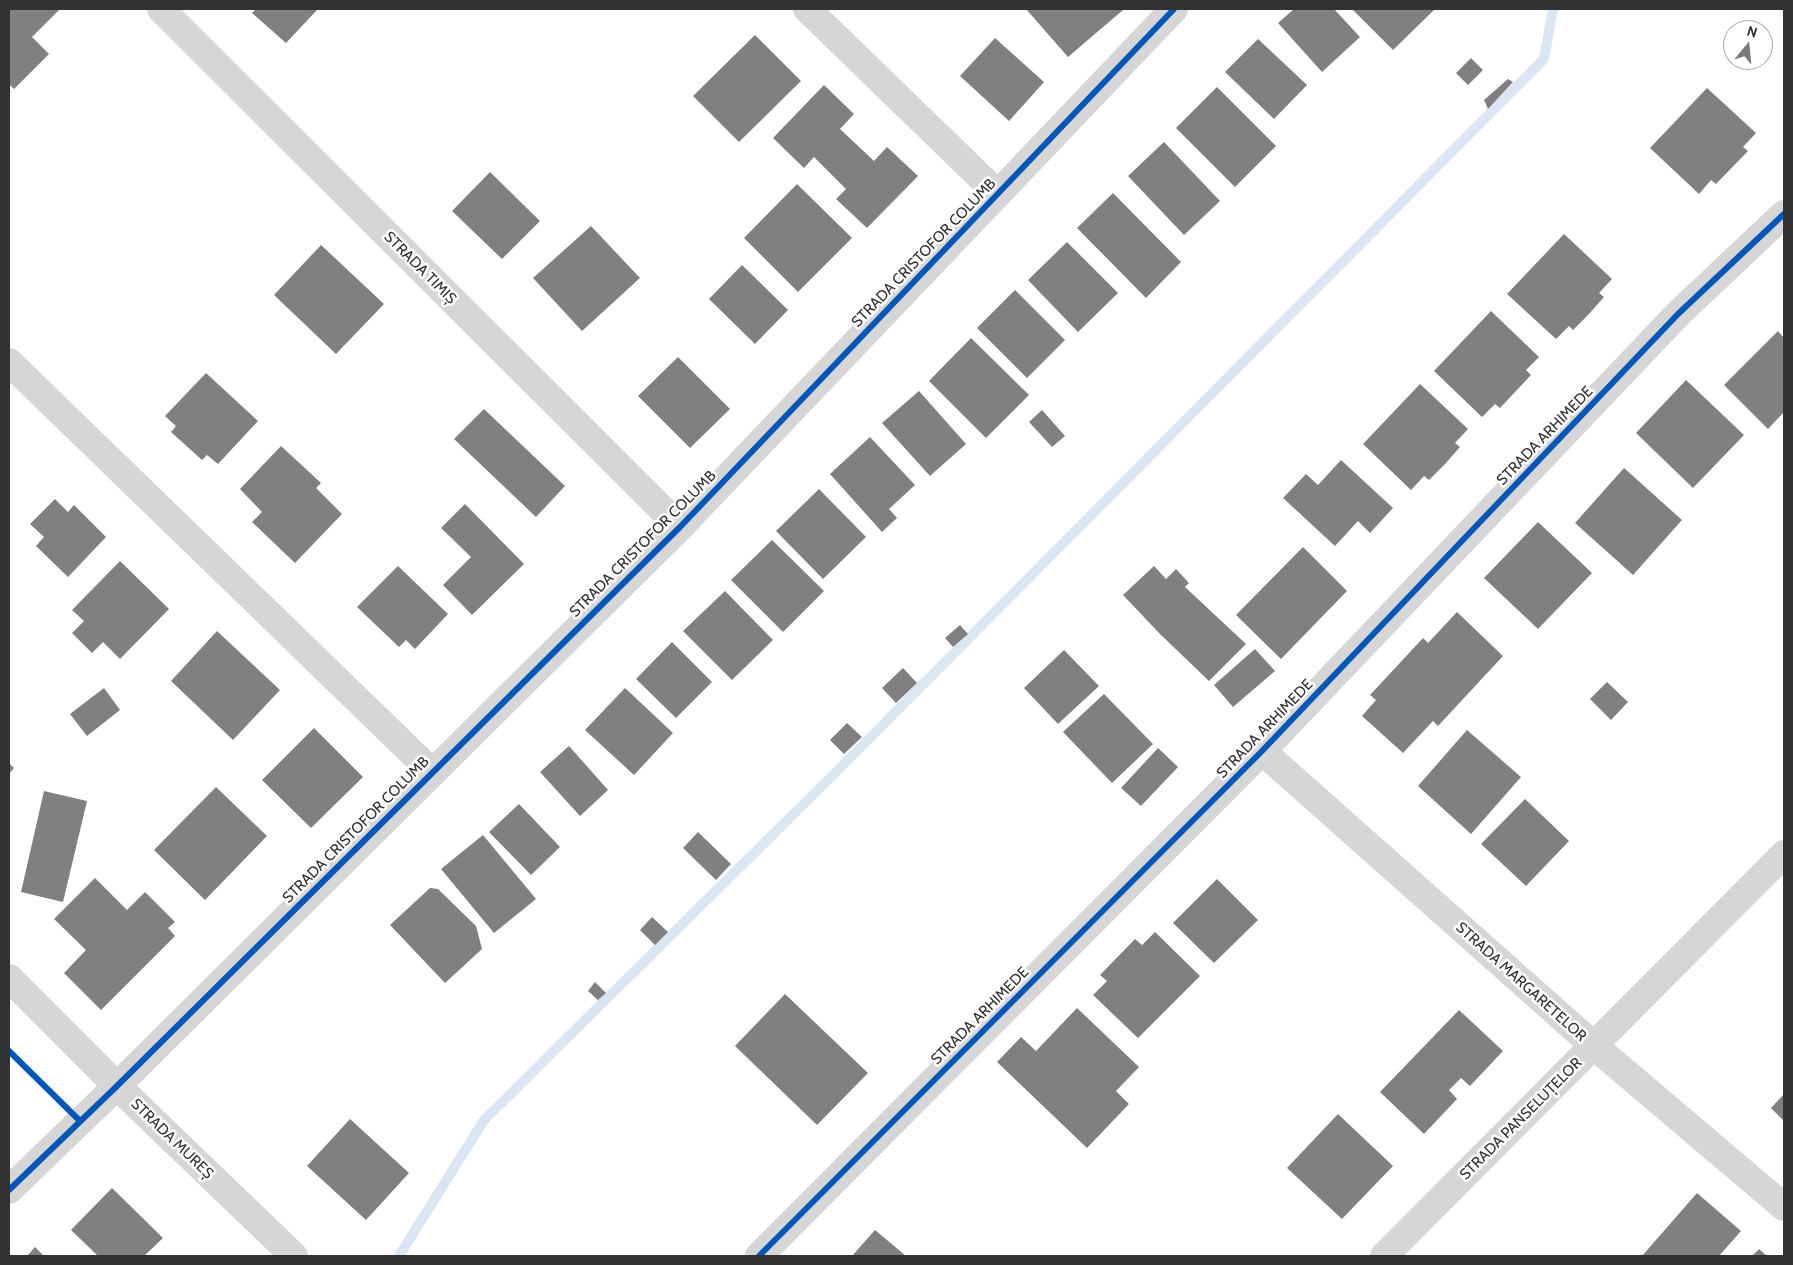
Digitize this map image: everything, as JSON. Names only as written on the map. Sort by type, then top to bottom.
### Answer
[{"type":"street","points":[[807,9],[998,194]]},
{"type":"street","name":"STRADA CRISTOFOR COLUMB","points":[[9,1190],[117,1086],[680,527],[1174,9]]},
{"type":"street","name":"STRADA TIMIȘ","points":[[174,13],[680,527]]},
{"type":"street","name":"STRADA ARHIMEDE","points":[[759,1256],[1262,751],[1678,314],[1784,214]]},
{"type":"street","points":[[9,362],[432,772]]},
{"type":"street","name":"STRADA MARGARETELOR","points":[[1262,751],[1593,1045],[1784,1207]]},
{"type":"street","name":"STRADA PANSELUȚELOR","points":[[1384,1256],[1784,854]]},
{"type":"street","name":"STRADA MUREȘ","points":[[9,978],[117,1086],[294,1256]]},
{"type":"building","points":[[9,9],[60,9],[32,37],[49,54],[14,89],[9,84]]},
{"type":"building","points":[[256,9],[318,9],[286,43],[252,13]]},
{"type":"building","points":[[1026,9],[1122,9],[1123,10],[1068,57]]},
{"type":"building","points":[[1294,9],[1334,9],[1360,37],[1322,72],[1278,23]]},
{"type":"building","points":[[1352,9],[1435,9],[1393,50]]},
{"type":"building","points":[[755,35],[801,81],[739,142],[693,96]]},
{"type":"building","points":[[995,38],[1044,82],[1009,121],[960,76]]},
{"type":"building","points":[[1258,39],[1307,85],[1274,119],[1225,72]]},
{"type":"building","points":[[1471,58],[1483,70],[1468,85],[1456,73]]},
{"type":"building","points":[[1508,79],[1513,82],[1488,109],[1484,100]]},
{"type":"building","points":[[824,85],[854,114],[840,129],[874,161],[887,147],[918,176],[867,228],[836,199],[846,189],[814,157],[804,168],[773,138]]},
{"type":"building","points":[[1217,87],[1276,146],[1235,187],[1176,128]]},
{"type":"building","points":[[1707,88],[1756,133],[1743,147],[1748,151],[1716,184],[1711,180],[1699,194],[1650,148]]},
{"type":"building","points":[[1164,142],[1220,201],[1184,235],[1128,176]]},
{"type":"building","points":[[490,172],[540,221],[502,259],[452,211]]},
{"type":"building","points":[[797,184],[852,238],[798,292],[744,238]]},
{"type":"building","points":[[1113,193],[1181,262],[1146,298],[1077,228]]},
{"type":"building","points":[[591,226],[640,278],[582,331],[533,278]]},
{"type":"building","points":[[1564,234],[1612,279],[1599,293],[1604,297],[1589,314],[1573,330],[1569,326],[1556,339],[1507,294]]},
{"type":"building","points":[[1067,242],[1118,293],[1078,332],[1028,280]]},
{"type":"building","points":[[321,245],[384,304],[336,354],[274,295]]},
{"type":"building","points":[[742,265],[788,310],[755,344],[709,299]]},
{"type":"building","points":[[1015,290],[1065,340],[1027,378],[977,328]]},
{"type":"building","points":[[1491,311],[1539,357],[1526,370],[1531,375],[1500,408],[1495,404],[1482,417],[1434,371]]},
{"type":"building","points":[[1778,331],[1784,338],[1784,412],[1768,429],[1724,385]]},
{"type":"building","points":[[971,338],[1029,395],[986,438],[929,381]]},
{"type":"building","points":[[678,357],[730,409],[690,448],[638,396]]},
{"type":"building","points":[[206,373],[258,421],[218,464],[207,455],[202,460],[171,432],[176,426],[165,416]]},
{"type":"building","points":[[1686,380],[1744,435],[1693,488],[1636,433]]},
{"type":"building","points":[[1420,384],[1468,429],[1455,443],[1460,447],[1445,464],[1429,480],[1424,476],[1411,490],[1363,444]]},
{"type":"building","points":[[919,391],[966,444],[930,476],[882,423]]},
{"type":"building","points":[[484,409],[565,486],[536,517],[454,439]]},
{"type":"building","points":[[1042,410],[1065,436],[1052,447],[1029,422]]},
{"type":"building","points":[[870,437],[915,485],[889,509],[897,518],[882,532],[830,474]]},
{"type":"building","points":[[281,446],[321,483],[316,488],[342,514],[295,563],[252,522],[262,512],[240,489]]},
{"type":"building","points":[[1341,460],[1393,508],[1370,533],[1358,521],[1335,546],[1283,498],[1306,474],[1318,485]]},
{"type":"building","points":[[1624,468],[1682,520],[1633,575],[1575,523]]},
{"type":"building","points":[[819,489],[866,537],[823,579],[776,531]]},
{"type":"building","points":[[55,499],[68,512],[74,505],[106,537],[68,577],[36,546],[44,537],[30,524]]},
{"type":"building","points":[[465,504],[524,564],[472,615],[443,585],[471,557],[441,528]]},
{"type":"building","points":[[1538,522],[1592,573],[1538,629],[1484,578]]},
{"type":"building","points":[[772,540],[824,591],[783,632],[731,580]]},
{"type":"building","points":[[1303,547],[1347,591],[1281,659],[1236,615]]},
{"type":"building","points":[[120,561],[169,609],[120,659],[103,642],[92,653],[72,633],[84,621],[72,610]]},
{"type":"building","points":[[398,566],[448,614],[415,649],[406,640],[399,647],[357,607]]},
{"type":"building","points":[[1154,566],[1166,579],[1176,569],[1189,583],[1185,587],[1246,644],[1209,681],[1123,595]]},
{"type":"building","points":[[725,591],[773,640],[732,680],[683,631]]},
{"type":"building","points":[[1457,612],[1503,656],[1438,726],[1433,721],[1403,753],[1362,716],[1376,700],[1370,695],[1423,638],[1428,643]]},
{"type":"building","points":[[960,625],[968,634],[953,647],[945,638]]},
{"type":"building","points":[[217,631],[280,690],[233,740],[171,681]]},
{"type":"building","points":[[672,642],[712,682],[676,718],[636,679]]},
{"type":"building","points":[[1255,649],[1275,671],[1233,707],[1214,685]]},
{"type":"building","points":[[1064,650],[1099,686],[1058,724],[1024,688]]},
{"type":"building","points":[[903,668],[917,683],[896,703],[882,688]]},
{"type":"building","points":[[1607,682],[1628,702],[1611,720],[1590,699]]},
{"type":"building","points":[[104,688],[120,710],[87,736],[70,714]]},
{"type":"building","points":[[625,688],[673,733],[634,775],[585,730]]},
{"type":"building","points":[[1104,694],[1153,744],[1112,783],[1063,732]]},
{"type":"building","points":[[847,723],[862,737],[844,754],[830,740]]},
{"type":"building","points":[[314,728],[363,777],[311,828],[262,780]]},
{"type":"building","points":[[1467,730],[1521,777],[1471,834],[1418,786]]},
{"type":"building","points":[[569,746],[608,790],[580,816],[540,772]]},
{"type":"building","points":[[1158,748],[1178,767],[1141,806],[1121,788]]},
{"type":"building","points":[[9,763],[14,768],[9,774]]},
{"type":"building","points":[[216,787],[267,836],[205,900],[154,850]]},
{"type":"building","points":[[44,791],[87,801],[63,902],[21,892]]},
{"type":"building","points":[[1525,799],[1569,841],[1526,886],[1481,844]]},
{"type":"building","points":[[519,804],[560,847],[531,875],[489,832]]},
{"type":"building","points":[[698,832],[731,864],[716,880],[683,848]]},
{"type":"building","points":[[483,835],[536,899],[494,933],[441,869]]},
{"type":"building","points":[[95,878],[127,910],[145,892],[175,922],[168,928],[175,936],[101,1010],[64,973],[86,950],[54,919]]},
{"type":"building","points":[[1217,879],[1258,920],[1214,963],[1173,923]]},
{"type":"building","points":[[430,888],[438,889],[476,926],[482,949],[445,983],[390,925]]},
{"type":"building","points":[[652,917],[668,932],[655,945],[640,930]]},
{"type":"building","points":[[1155,932],[1200,976],[1138,1038],[1093,995],[1107,981],[1100,975],[1135,939],[1142,945]]},
{"type":"building","points":[[595,982],[606,993],[598,1000],[588,991]]},
{"type":"building","points":[[785,994],[868,1073],[817,1125],[735,1046]]},
{"type":"building","points":[[1077,1008],[1139,1067],[1116,1091],[1129,1104],[1087,1148],[997,1062],[1021,1037],[1036,1051]]},
{"type":"building","points":[[1459,1010],[1503,1051],[1470,1086],[1461,1078],[1449,1090],[1457,1099],[1424,1134],[1380,1092]]},
{"type":"building","points":[[1784,1094],[1784,1121],[1771,1108]]},
{"type":"building","points":[[1338,1114],[1393,1166],[1342,1219],[1287,1168]]},
{"type":"building","points":[[350,1119],[409,1173],[366,1220],[307,1166]]},
{"type":"building","points":[[112,1188],[163,1238],[144,1256],[98,1256],[71,1230]]},
{"type":"building","points":[[1697,1193],[1741,1231],[1719,1256],[1642,1256]]},
{"type":"building","points":[[875,1230],[906,1256],[852,1256]]},
{"type":"building","points":[[35,1247],[44,1256],[27,1256]]},
{"type":"building","points":[[1759,1249],[1767,1256],[1752,1256]]},
{"type":"waterway","points":[[399,1256],[484,1120],[832,776],[1544,59],[1553,9]]},
{"type":"cycle path","points":[[9,1190],[117,1086],[680,527],[1174,9]]},
{"type":"cycle path","points":[[759,1256],[1262,751],[1678,314],[1784,214]]},
{"type":"cycle path","points":[[9,1051],[80,1121]]}]
